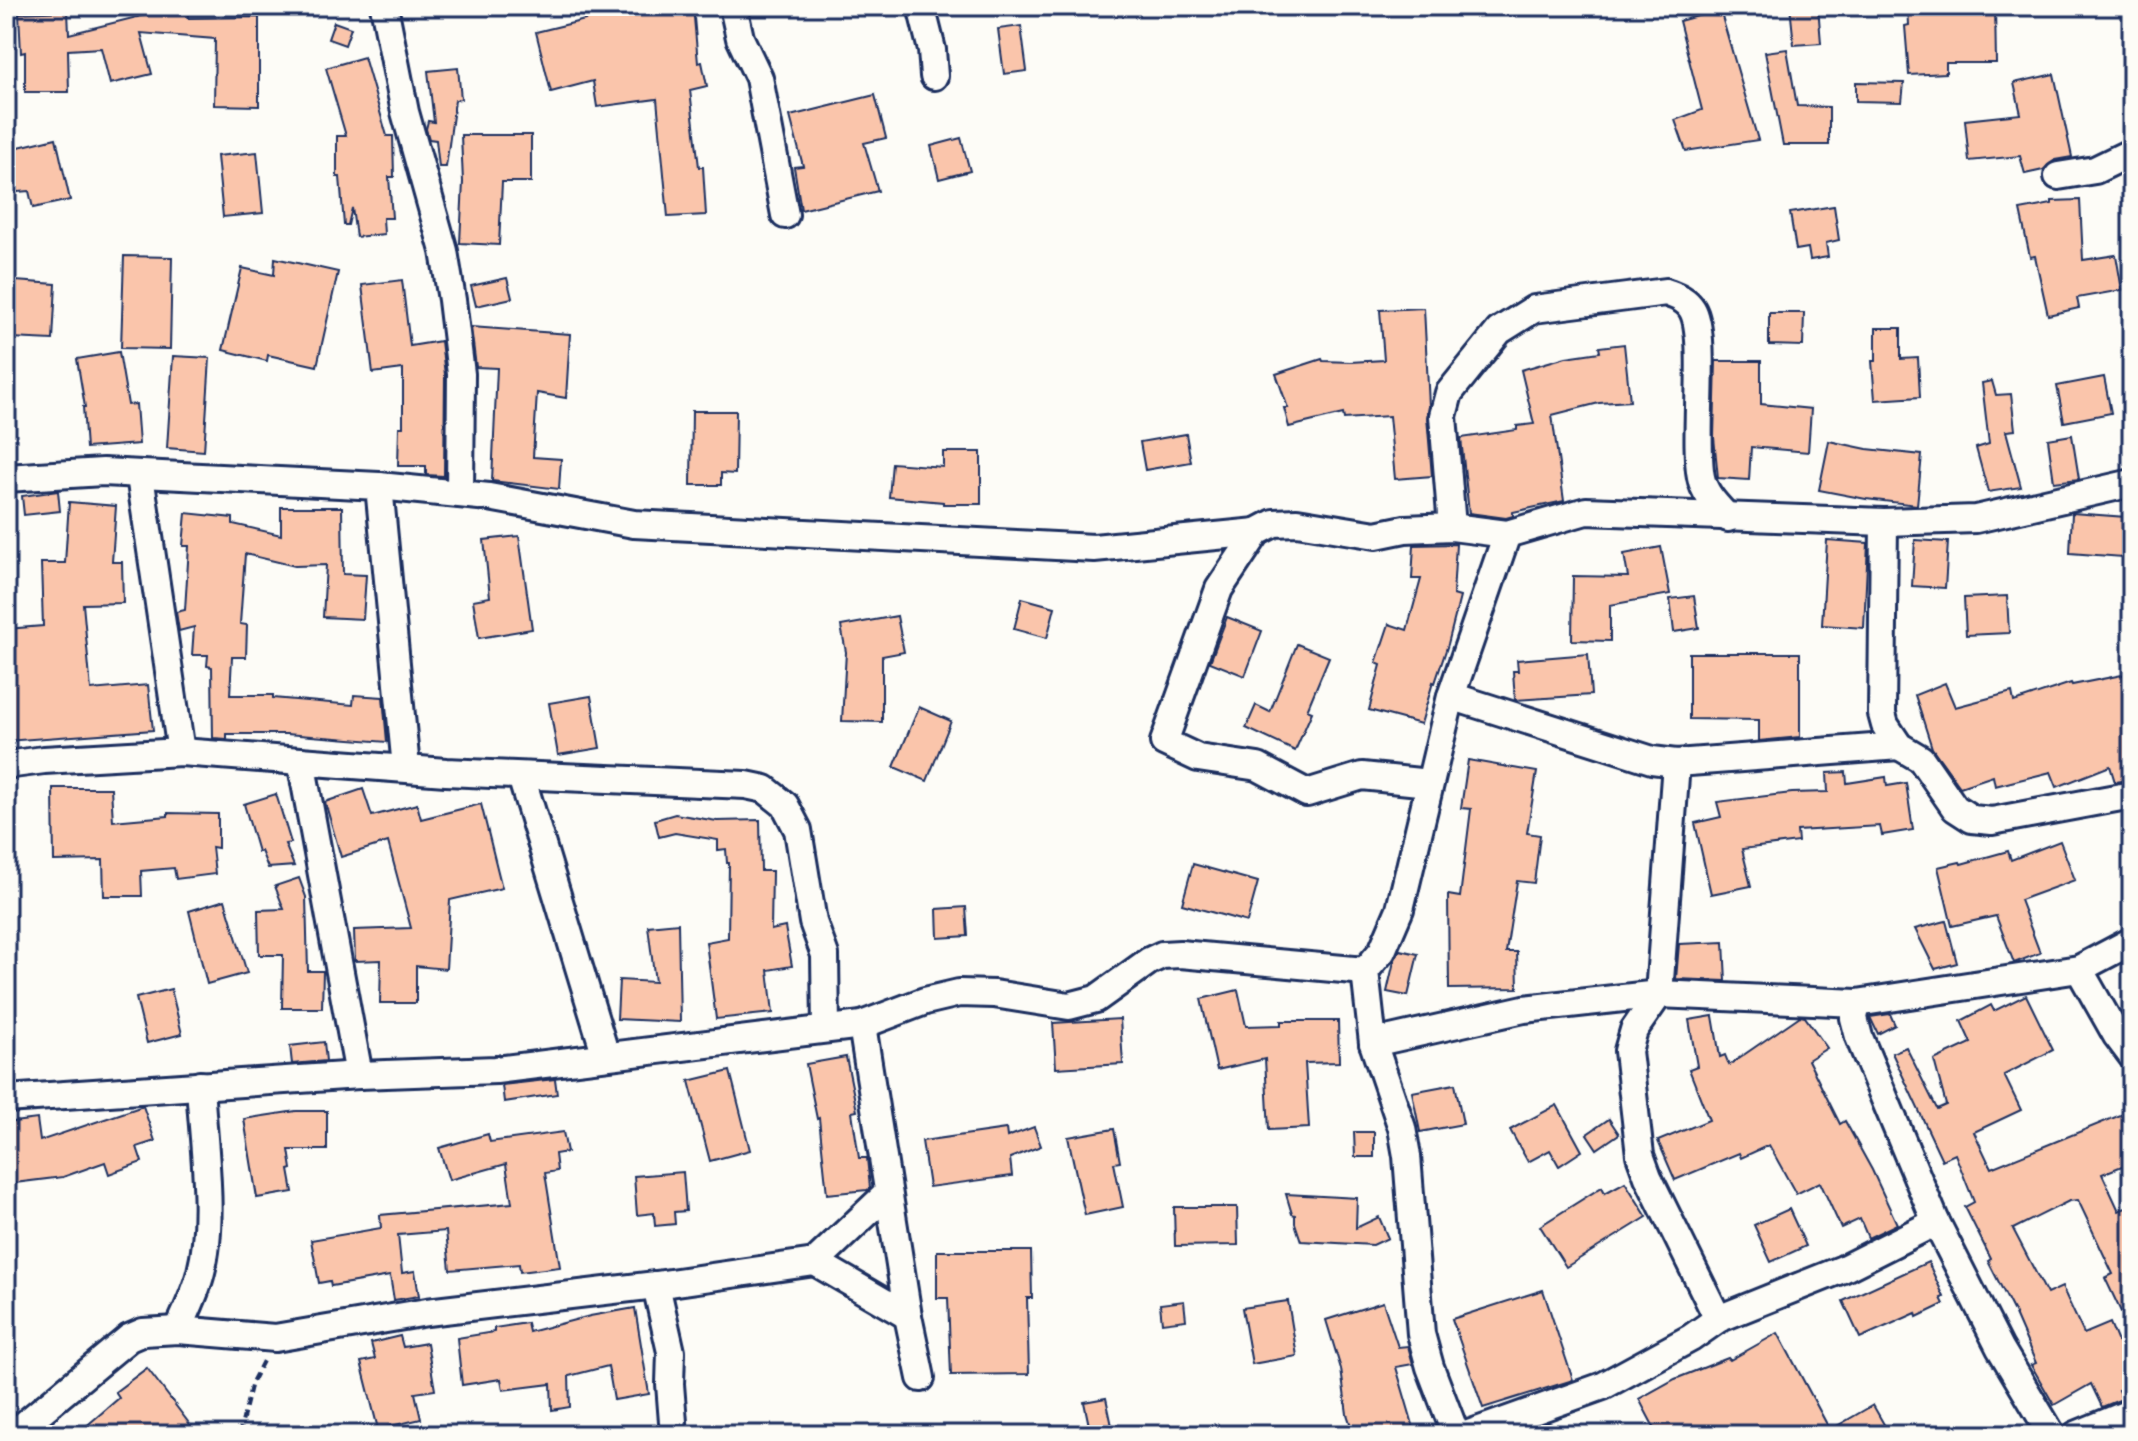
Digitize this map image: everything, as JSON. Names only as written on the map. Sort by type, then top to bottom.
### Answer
[{"type":"street","points":[[384,6],[405,112],[444,251],[452,300],[461,374],[460,494]]},
{"type":"street","points":[[733,6],[740,38],[759,78],[785,215]]},
{"type":"street","points":[[921,6],[932,50],[934,76]]},
{"type":"street","points":[[2058,176],[2095,170],[2132,152]]},
{"type":"street","points":[[1452,527],[1443,416],[1445,404],[1449,393],[1499,331],[1534,309],[1666,292],[1683,299],[1692,309],[1699,328],[1697,436],[1701,479],[1709,497],[1728,518]]},
{"type":"street","points":[[6,478],[103,472],[379,486],[489,497],[634,524],[1094,548],[1257,532],[1274,523],[1297,522],[1376,535],[1405,529],[1452,527],[1507,534],[1586,511],[1884,522],[1976,519],[2132,483]]},
{"type":"street","points":[[140,476],[181,752]]},
{"type":"street","points":[[379,486],[406,768]]},
{"type":"street","points":[[1884,522],[1882,714],[1885,725],[1899,746],[1921,759],[1955,808],[1972,819],[1992,821],[2132,795]]},
{"type":"street","points":[[1257,532],[1219,589],[1164,742],[1198,758],[1258,767],[1307,793],[1362,776],[1429,783]]},
{"type":"street","points":[[1456,1435],[1421,1334],[1402,1128],[1373,1043],[1365,971],[1382,951],[1400,909],[1451,696],[1507,534]]},
{"type":"street","points":[[1451,696],[1652,760],[1676,763],[1899,746]]},
{"type":"street","points":[[6,765],[181,752],[521,776],[746,785],[765,789],[785,805],[798,830],[813,922],[825,955],[826,1029]]},
{"type":"street","points":[[301,761],[359,1075]]},
{"type":"street","points":[[1676,763],[1659,994],[1634,1030],[1628,1051],[1640,1155],[1718,1319]]},
{"type":"street","points":[[521,776],[606,1056]]},
{"type":"street","points":[[1373,1043],[1524,1009],[1659,994],[1857,1003],[2079,969],[2132,941]]},
{"type":"street","points":[[6,1099],[359,1075],[496,1070],[862,1025],[925,1001],[959,993],[994,994],[1069,1006],[1096,999],[1162,955],[1180,954],[1365,971]]},
{"type":"street","points":[[2079,969],[2117,1036],[2132,1056]]},
{"type":"street","points":[[1857,1003],[1854,1018],[1859,1037],[1936,1222],[1994,1336],[2052,1435]]},
{"type":"street","points":[[862,1025],[908,1316],[921,1378]]},
{"type":"street","points":[[178,1330],[201,1271],[205,1249],[207,1221],[200,1085]]},
{"type":"street","points":[[12,1435],[129,1338],[143,1332],[178,1330],[275,1338],[427,1312],[656,1285],[815,1262],[888,1193]]},
{"type":"street","points":[[1466,1435],[1603,1386],[1691,1338],[1718,1319],[1843,1269],[1936,1222]]},
{"type":"street","points":[[815,1262],[908,1316]]},
{"type":"street","points":[[656,1285],[671,1352],[674,1435]]},
{"type":"street","points":[[2076,1435],[2132,1412]]},
{"type":"path","points":[[239,1435],[252,1382],[275,1338]]},
{"type":"building","points":[[650,6],[693,6],[698,63],[702,62],[707,86],[690,90],[699,167],[703,167],[706,215],[668,217],[657,99],[597,107],[593,81],[551,92],[536,32],[584,18],[650,9]]},
{"type":"building","points":[[1790,6],[1818,6],[1821,43],[1794,45]]},
{"type":"building","points":[[1908,6],[1995,6],[1996,63],[1946,63],[1946,73],[1909,75],[1905,26],[1909,25]]},
{"type":"building","points":[[1720,10],[1758,140],[1686,151],[1675,120],[1702,110],[1679,21]]},
{"type":"building","points":[[68,11],[69,34],[149,14],[149,11],[188,14],[188,18],[259,17],[259,106],[214,105],[215,39],[141,33],[152,74],[110,84],[101,48],[68,50],[69,92],[25,92],[25,52],[21,53],[19,13]]},
{"type":"building","points":[[334,22],[351,28],[345,45],[328,39]]},
{"type":"building","points":[[1021,26],[1027,71],[1004,74],[998,29]]},
{"type":"building","points":[[1787,49],[1797,106],[1829,107],[1829,145],[1783,145],[1765,52]]},
{"type":"building","points":[[364,57],[387,136],[393,136],[394,177],[389,177],[392,218],[383,218],[384,234],[356,237],[352,208],[348,225],[344,225],[340,177],[337,177],[337,136],[346,136],[326,68]]},
{"type":"building","points":[[458,68],[461,99],[455,100],[446,167],[439,167],[436,140],[429,139],[426,129],[428,121],[434,122],[428,71]]},
{"type":"building","points":[[2054,74],[2072,157],[2055,160],[2043,170],[2025,174],[2020,156],[1969,161],[1965,120],[2021,114],[2014,83]]},
{"type":"building","points":[[1856,82],[1904,83],[1902,102],[1856,101]]},
{"type":"building","points":[[875,95],[886,138],[864,143],[878,191],[801,210],[794,167],[803,166],[790,116]]},
{"type":"building","points":[[461,135],[531,135],[531,182],[502,182],[499,245],[460,243],[463,182]]},
{"type":"building","points":[[56,138],[70,200],[33,208],[29,191],[6,193],[6,150]]},
{"type":"building","points":[[961,138],[970,171],[939,179],[931,146]]},
{"type":"building","points":[[257,152],[263,213],[223,217],[217,156]]},
{"type":"building","points":[[2080,200],[2083,260],[2116,255],[2122,290],[2077,298],[2079,308],[2048,315],[2035,256],[2030,257],[2020,210],[2052,204],[2052,201]]},
{"type":"building","points":[[1834,206],[1839,240],[1826,243],[1828,257],[1810,260],[1808,248],[1796,250],[1790,213]]},
{"type":"building","points":[[124,256],[172,257],[170,349],[121,348]]},
{"type":"building","points":[[275,258],[338,272],[317,366],[268,355],[267,361],[223,350],[242,268],[274,275]]},
{"type":"building","points":[[507,278],[512,298],[476,306],[471,286]]},
{"type":"building","points":[[402,280],[410,346],[441,341],[445,375],[444,476],[426,475],[426,466],[398,466],[399,427],[403,427],[403,369],[373,373],[362,285]]},
{"type":"building","points":[[15,281],[56,284],[53,340],[11,338]]},
{"type":"building","points":[[1424,308],[1432,476],[1395,479],[1389,416],[1344,419],[1343,414],[1289,427],[1284,408],[1288,408],[1276,374],[1322,359],[1350,362],[1384,360],[1380,310]]},
{"type":"building","points":[[1769,313],[1804,313],[1803,346],[1769,345]]},
{"type":"building","points":[[471,327],[570,334],[566,398],[537,393],[533,457],[561,459],[559,489],[492,481],[497,368],[476,367]]},
{"type":"building","points":[[1876,328],[1901,328],[1901,359],[1918,358],[1920,397],[1875,400],[1872,361],[1876,361]]},
{"type":"building","points":[[1624,344],[1630,401],[1599,403],[1552,415],[1564,501],[1513,512],[1513,516],[1506,518],[1469,513],[1461,438],[1517,430],[1517,426],[1534,424],[1521,370],[1566,357],[1600,352],[1599,347]]},
{"type":"building","points":[[119,352],[128,405],[136,404],[139,444],[86,448],[85,407],[77,359]]},
{"type":"building","points":[[173,356],[210,358],[204,451],[167,448]]},
{"type":"building","points":[[1716,361],[1761,361],[1761,404],[1811,409],[1808,452],[1751,447],[1749,480],[1718,478],[1714,437]]},
{"type":"building","points":[[2104,377],[2111,413],[2064,422],[2057,386]]},
{"type":"building","points":[[1992,381],[1996,395],[2011,394],[2015,430],[2006,431],[2021,487],[1988,492],[1976,448],[1989,444],[1982,383]]},
{"type":"building","points":[[692,411],[736,411],[735,474],[721,473],[721,485],[691,485]]},
{"type":"building","points":[[1186,434],[1191,462],[1145,470],[1140,442]]},
{"type":"building","points":[[2072,435],[2079,479],[2054,482],[2048,439]]},
{"type":"building","points":[[1829,441],[1922,455],[1917,505],[1819,490]]},
{"type":"building","points":[[943,452],[981,452],[981,504],[943,504],[889,497],[892,463],[943,467]]},
{"type":"building","points":[[58,491],[60,511],[24,515],[22,496]]},
{"type":"building","points":[[69,502],[116,506],[112,562],[122,562],[123,603],[83,604],[91,690],[148,685],[153,730],[6,741],[6,629],[43,626],[41,563],[65,563]]},
{"type":"building","points":[[281,507],[342,507],[343,574],[366,575],[363,619],[323,617],[326,565],[295,566],[245,554],[240,624],[247,625],[246,657],[232,657],[230,695],[273,695],[273,698],[353,705],[354,695],[383,697],[387,742],[286,734],[227,734],[227,739],[213,738],[212,667],[207,666],[208,655],[192,655],[194,627],[179,631],[176,612],[185,610],[189,546],[183,546],[186,513],[233,518],[233,524],[281,535]]},
{"type":"building","points":[[2072,513],[2126,517],[2123,557],[2070,553]]},
{"type":"building","points":[[519,536],[532,629],[479,638],[473,600],[490,597],[484,540]]},
{"type":"building","points":[[1827,540],[1868,543],[1864,628],[1822,625]]},
{"type":"building","points":[[1915,540],[1948,542],[1945,588],[1912,586]]},
{"type":"building","points":[[1456,544],[1453,595],[1460,597],[1421,724],[1369,710],[1381,665],[1376,663],[1389,624],[1407,630],[1421,579],[1412,579],[1414,545]]},
{"type":"building","points":[[1661,547],[1670,594],[1610,605],[1610,641],[1572,640],[1573,576],[1628,577],[1624,554]]},
{"type":"building","points":[[1694,596],[1699,628],[1674,632],[1670,599]]},
{"type":"building","points":[[2007,596],[2009,633],[1966,635],[1964,598]]},
{"type":"building","points":[[1022,598],[1055,607],[1047,638],[1014,629]]},
{"type":"building","points":[[897,616],[904,652],[882,656],[882,722],[842,721],[846,652],[841,626]]},
{"type":"building","points":[[1227,617],[1262,631],[1245,676],[1210,662]]},
{"type":"building","points":[[1297,644],[1329,657],[1307,710],[1312,712],[1295,751],[1246,728],[1256,705],[1270,712]]},
{"type":"building","points":[[1689,653],[1800,653],[1800,737],[1759,741],[1759,720],[1689,719]]},
{"type":"building","points":[[1588,654],[1591,695],[1515,700],[1513,671],[1518,671],[1517,660]]},
{"type":"building","points":[[2132,673],[2132,779],[2115,782],[2110,766],[2057,787],[2051,772],[1995,786],[1993,776],[1960,787],[1932,748],[1915,695],[1945,683],[1955,707],[2012,692],[2014,702],[2071,683]]},
{"type":"building","points":[[591,696],[600,748],[558,755],[549,703]]},
{"type":"building","points":[[919,707],[951,721],[927,781],[894,767]]},
{"type":"building","points":[[1468,760],[1537,772],[1527,833],[1540,835],[1534,883],[1517,881],[1506,952],[1517,952],[1518,988],[1449,989],[1448,895],[1460,897],[1471,809],[1461,808]]},
{"type":"building","points":[[1846,772],[1847,783],[1886,777],[1887,786],[1906,783],[1913,830],[1882,835],[1880,826],[1797,831],[1798,842],[1742,849],[1751,886],[1711,894],[1695,823],[1721,817],[1717,802],[1828,792],[1827,773]]},
{"type":"building","points":[[53,788],[111,788],[113,821],[168,816],[168,813],[218,814],[218,848],[212,847],[215,874],[176,879],[174,868],[141,871],[142,896],[104,896],[103,860],[54,861]]},
{"type":"building","points":[[363,789],[372,816],[417,804],[421,819],[481,804],[502,888],[450,900],[446,969],[416,966],[416,1003],[380,1003],[381,960],[355,961],[354,930],[411,928],[388,842],[341,857],[325,802]]},
{"type":"building","points":[[276,794],[291,843],[285,844],[294,866],[268,868],[261,851],[258,852],[244,804]]},
{"type":"building","points":[[675,814],[717,821],[760,820],[761,871],[772,871],[771,930],[785,927],[792,966],[768,970],[773,1013],[716,1019],[706,942],[728,938],[729,863],[726,849],[718,850],[718,840],[675,833],[659,837],[655,820]]},
{"type":"building","points":[[2060,841],[2075,880],[2020,900],[2040,953],[2014,963],[1996,916],[1952,926],[1938,867],[2008,851],[2011,860]]},
{"type":"building","points":[[1193,864],[1258,882],[1247,922],[1182,904]]},
{"type":"building","points":[[299,878],[306,897],[308,971],[323,971],[322,1008],[282,1008],[283,955],[259,955],[258,910],[284,909],[275,886]]},
{"type":"building","points":[[225,900],[247,973],[207,984],[189,911]]},
{"type":"building","points":[[966,907],[968,936],[938,938],[937,909]]},
{"type":"building","points":[[1946,921],[1957,963],[1935,969],[1915,929]]},
{"type":"building","points":[[678,923],[680,1022],[617,1019],[619,980],[655,982],[648,926]]},
{"type":"building","points":[[1724,942],[1726,981],[1676,979],[1679,944]]},
{"type":"building","points":[[1400,950],[1418,954],[1408,996],[1387,992],[1394,961]]},
{"type":"building","points":[[171,989],[182,1034],[147,1043],[136,998]]},
{"type":"building","points":[[1238,990],[1246,1026],[1281,1025],[1281,1021],[1338,1021],[1339,1062],[1305,1063],[1309,1128],[1269,1130],[1265,1059],[1217,1070],[1201,999]]},
{"type":"building","points":[[2026,995],[2053,1050],[2004,1075],[2021,1110],[1974,1132],[1991,1168],[2123,1114],[2126,1121],[2132,1117],[2132,1162],[2102,1174],[2119,1211],[2132,1205],[2132,1335],[2105,1278],[2113,1274],[2078,1200],[2069,1201],[2013,1229],[2047,1294],[2062,1287],[2084,1334],[2110,1323],[2132,1376],[2132,1384],[2118,1390],[2122,1399],[2102,1407],[2091,1384],[2054,1405],[2031,1365],[2036,1363],[1965,1207],[1974,1202],[1955,1154],[1942,1160],[1892,1053],[1906,1047],[1937,1109],[1946,1105],[1934,1060],[1971,1043],[1961,1021],[1991,1005],[1994,1011]]},
{"type":"building","points":[[1890,1014],[1895,1025],[1878,1034],[1870,1017]]},
{"type":"building","points":[[1713,1016],[1720,1057],[1725,1055],[1729,1065],[1800,1016],[1805,1017],[1827,1048],[1808,1060],[1840,1124],[1845,1121],[1872,1170],[1897,1224],[1868,1238],[1860,1219],[1841,1228],[1820,1182],[1796,1194],[1769,1145],[1741,1158],[1739,1153],[1675,1180],[1658,1141],[1709,1120],[1689,1069],[1697,1066],[1689,1020]]},
{"type":"building","points":[[1120,1019],[1123,1064],[1056,1068],[1053,1023]]},
{"type":"building","points":[[324,1042],[326,1061],[292,1064],[290,1046]]},
{"type":"building","points":[[846,1057],[857,1111],[852,1112],[859,1158],[867,1158],[870,1188],[827,1194],[819,1118],[806,1064]]},
{"type":"building","points":[[730,1071],[750,1150],[710,1161],[689,1081]]},
{"type":"building","points":[[555,1079],[557,1094],[504,1102],[502,1085]]},
{"type":"building","points":[[1455,1084],[1463,1124],[1420,1132],[1412,1092]]},
{"type":"building","points":[[1557,1105],[1582,1151],[1559,1166],[1550,1150],[1528,1162],[1510,1130]]},
{"type":"building","points":[[143,1106],[155,1141],[137,1147],[142,1162],[109,1174],[105,1162],[63,1177],[6,1184],[6,1123],[37,1119],[40,1141]]},
{"type":"building","points":[[296,1111],[327,1111],[327,1150],[289,1150],[293,1192],[257,1198],[244,1119]]},
{"type":"building","points":[[1609,1119],[1619,1134],[1597,1149],[1587,1134]]},
{"type":"building","points":[[1034,1127],[1041,1146],[1010,1158],[1012,1176],[929,1187],[922,1141],[1006,1129],[1007,1137]]},
{"type":"building","points":[[1114,1129],[1120,1162],[1114,1163],[1123,1207],[1085,1215],[1068,1137]]},
{"type":"building","points":[[563,1132],[567,1152],[555,1154],[557,1171],[545,1173],[560,1267],[520,1272],[519,1264],[450,1270],[446,1231],[398,1235],[402,1273],[415,1271],[419,1296],[394,1300],[390,1276],[331,1286],[330,1281],[319,1283],[311,1240],[381,1228],[380,1215],[512,1203],[506,1164],[449,1180],[439,1148],[488,1134],[490,1142]]},
{"type":"building","points":[[1354,1132],[1374,1132],[1374,1157],[1355,1157]]},
{"type":"building","points":[[683,1172],[686,1211],[674,1212],[675,1224],[655,1226],[654,1213],[637,1215],[634,1176]]},
{"type":"building","points":[[1625,1182],[1647,1217],[1566,1267],[1540,1226],[1602,1187],[1605,1193]]},
{"type":"building","points":[[1286,1194],[1357,1198],[1356,1228],[1379,1217],[1388,1238],[1373,1245],[1301,1241]]},
{"type":"building","points":[[1174,1207],[1237,1207],[1238,1245],[1175,1246]]},
{"type":"building","points":[[1789,1209],[1806,1246],[1771,1262],[1754,1225]]},
{"type":"building","points":[[937,1251],[1031,1251],[1032,1298],[1027,1298],[1029,1374],[951,1375],[948,1298],[937,1298]]},
{"type":"building","points":[[1928,1262],[1944,1297],[1941,1298],[1944,1304],[1860,1338],[1843,1301]]},
{"type":"building","points":[[1543,1290],[1573,1380],[1483,1408],[1452,1319]]},
{"type":"building","points":[[1184,1301],[1186,1320],[1162,1323],[1160,1304]]},
{"type":"building","points":[[1288,1301],[1297,1356],[1252,1364],[1242,1308]]},
{"type":"building","points":[[1383,1302],[1398,1347],[1408,1346],[1413,1364],[1396,1367],[1416,1435],[1354,1435],[1347,1414],[1341,1369],[1326,1320]]},
{"type":"building","points":[[635,1308],[649,1394],[614,1400],[608,1366],[569,1376],[570,1407],[552,1410],[551,1384],[503,1390],[501,1379],[462,1385],[457,1338],[527,1323],[529,1332]]},
{"type":"building","points":[[1778,1333],[1830,1430],[1873,1405],[1890,1435],[1658,1435],[1639,1399],[1675,1379],[1728,1358],[1730,1360]]},
{"type":"building","points":[[400,1336],[403,1347],[427,1343],[435,1390],[415,1393],[421,1419],[378,1429],[361,1362],[375,1359],[371,1343]]},
{"type":"building","points":[[147,1368],[198,1435],[76,1435],[119,1398],[115,1392]]},
{"type":"building","points":[[1106,1398],[1114,1435],[1091,1435],[1084,1402]]}]
